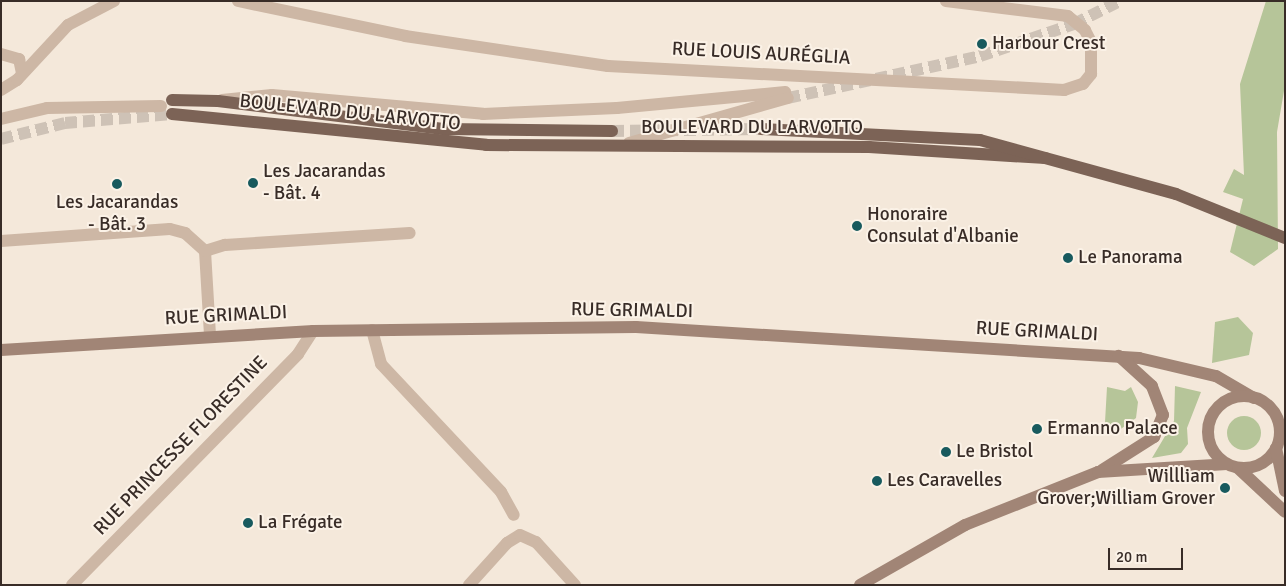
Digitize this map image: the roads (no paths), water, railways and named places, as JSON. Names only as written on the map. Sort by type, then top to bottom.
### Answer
[{"type":"main road","name":"BOULEVARD DU LARVOTTO","points":[[166,103],[218,101],[442,129],[612,131]]},
{"type":"main road","name":"BOULEVARD DU LARVOTTO","points":[[172,114],[443,143],[612,147],[869,147],[1046,158]]},
{"type":"main road","name":"BOULEVARD DU LARVOTTO","points":[[761,129],[933,134],[980,140],[1046,158]]},
{"type":"main road","points":[[1046,158],[1203,205],[1285,238]]},
{"type":"main road","name":"RUE GRIMALDI","points":[[1,350],[210,335],[313,331],[636,327],[1119,356],[1216,376],[1254,398]]},
{"type":"main road","points":[[860,585],[965,525],[1098,472],[1154,437],[1163,415],[1152,386],[1119,356]]},
{"type":"main road","points":[[1285,420],[1254,398],[1225,402],[1212,416],[1209,442],[1285,512]]},
{"type":"main road","points":[[1274,412],[1279,428],[1276,448],[1285,492]]},
{"type":"main road","points":[[1260,464],[1276,448]]},
{"type":"main road","points":[[1098,472],[1260,464],[1281,466]]},
{"type":"street","points":[[1,90],[22,73],[68,25],[114,1]]},
{"type":"street","name":"RUE LOUIS AURÉGLIA","points":[[238,1],[414,38],[608,66],[1064,90],[1083,84],[1091,74],[1091,42],[1081,26],[1068,16],[946,1]]},
{"type":"street","points":[[1,54],[19,59],[22,73]]},
{"type":"street","points":[[218,101],[272,95],[483,114],[617,108],[786,95],[612,147]]},
{"type":"street","points":[[1,119],[47,108],[166,103]]},
{"type":"street","points":[[1,241],[170,229],[196,240],[205,251],[210,335]]},
{"type":"street","points":[[205,251],[225,245],[410,233]]},
{"type":"street","points":[[372,330],[381,364],[501,492],[514,515]]},
{"type":"street","name":"RUE PRINCESSE FLORESTINE","points":[[72,585],[298,354],[313,331]]},
{"type":"street","points":[[468,585],[507,543],[520,535],[536,542],[575,585]]},
{"type":"tunnel","points":[[788,98],[980,56],[1074,24],[1120,1]]},
{"type":"tunnel","points":[[1,139],[65,123],[172,114]]},
{"type":"tunnel","points":[[612,131],[761,129]]},
{"type":"place","name":"Harbour Crest","points":[[982,44]]},
{"type":"place","name":"Les Jacarandas - Bât. 4","points":[[253,183]]},
{"type":"place","name":"Les Jacarandas - Bât. 3","points":[[117,184]]},
{"type":"place","name":"Honoraire Consulat d'Albanie","points":[[857,226]]},
{"type":"place","name":"Le Panorama","points":[[1068,258]]},
{"type":"place","name":"Ermanno Palace","points":[[1037,429]]},
{"type":"place","name":"Le Bristol","points":[[946,452]]},
{"type":"place","name":"Les Caravelles","points":[[877,481]]},
{"type":"place","name":"Willliam Grover;William Grover","points":[[1225,488]]},
{"type":"place","name":"La Frégate","points":[[248,523]]}]
